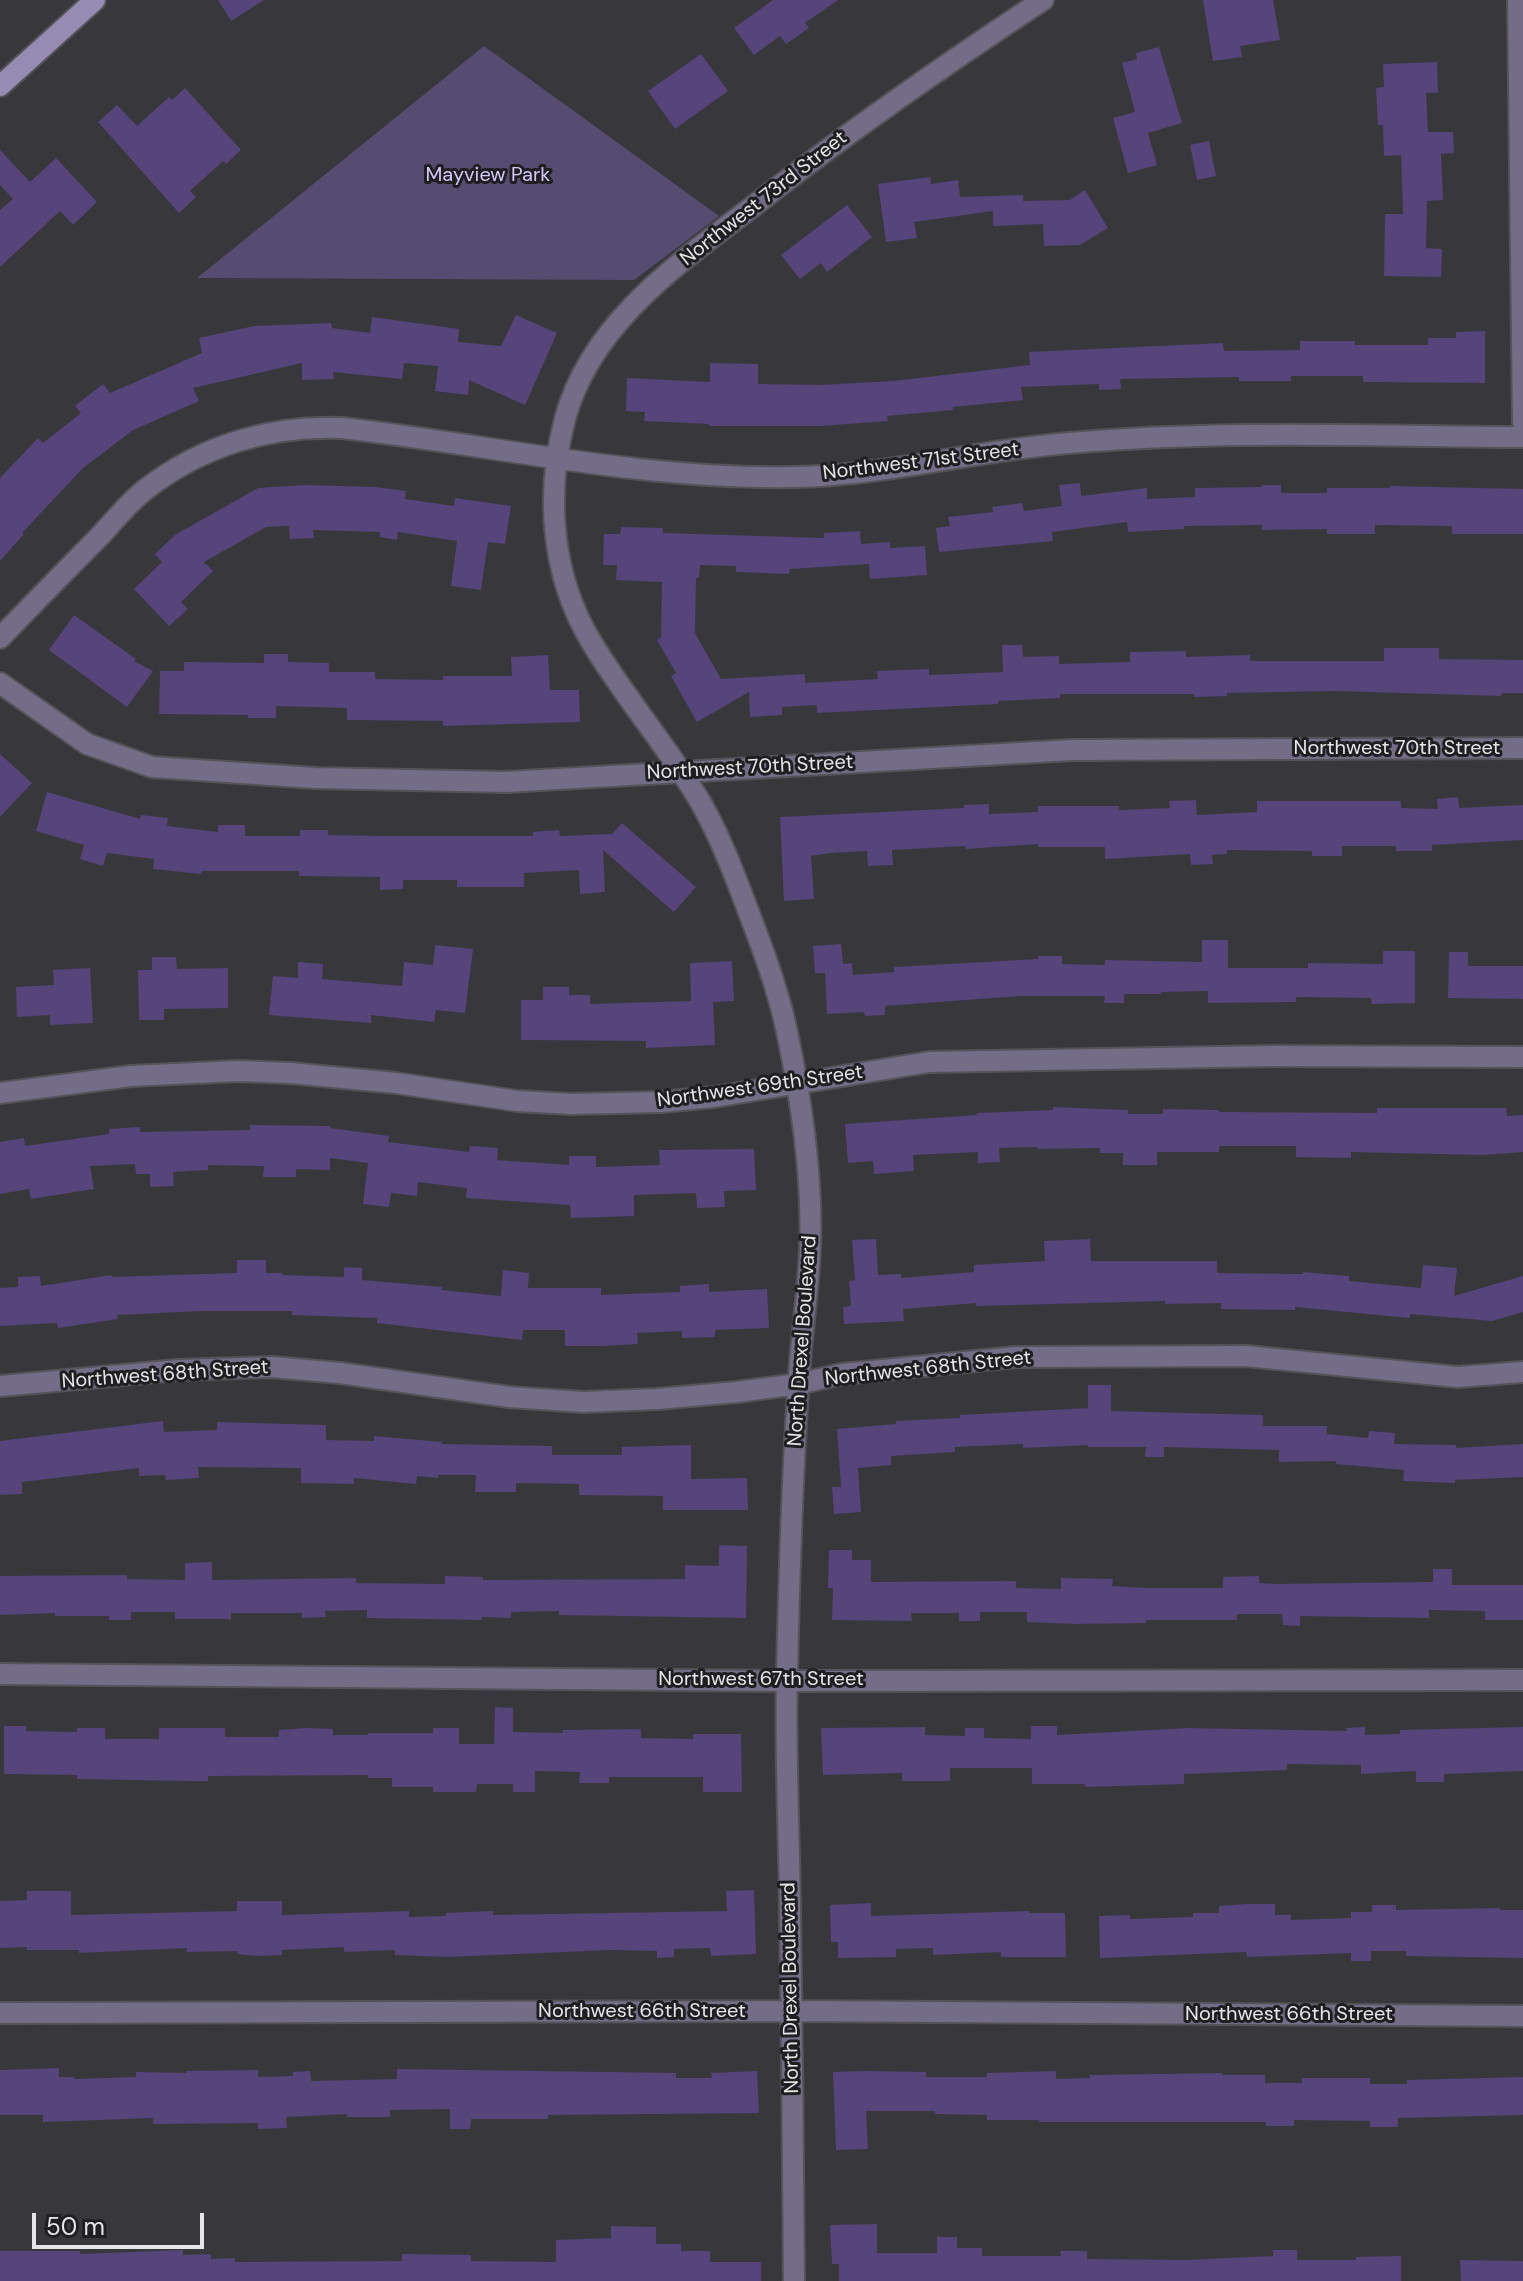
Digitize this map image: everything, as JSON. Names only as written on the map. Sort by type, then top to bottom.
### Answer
[{"type":"street","points":[[0,86],[95,0]]},
{"type":"street","name":"Northwest 73rd Street","points":[[557,459],[565,417],[591,357],[645,293],[836,142],[932,73],[1043,0]]},
{"type":"street","points":[[1518,0],[1522,128],[1523,422]]},
{"type":"street","name":"Northwest 71st Street","points":[[0,638],[144,490],[174,470],[240,439],[310,427],[376,432],[670,474],[794,477],[856,474],[1064,443],[1132,438],[1523,437]]},
{"type":"street","name":"North Drexel Boulevard","points":[[557,459],[553,500],[555,532],[561,570],[573,605],[588,637],[705,810],[735,875],[772,974],[797,1083],[809,1180],[810,1244],[798,1384],[786,1681],[794,2281]]},
{"type":"street","name":"Northwest 70th Street","points":[[0,683],[87,744],[152,767],[315,778],[506,782],[1073,750],[1523,748]]},
{"type":"street","name":"Northwest 69th Street","points":[[0,1093],[131,1076],[238,1071],[357,1079],[517,1101],[572,1104],[661,1102],[929,1062],[1273,1056],[1523,1057]]},
{"type":"street","name":"Northwest 68th Street","points":[[0,1386],[178,1370],[272,1367],[340,1373],[509,1397],[583,1402],[657,1399],[798,1384],[842,1374],[1016,1357],[1246,1356],[1458,1377],[1523,1372]]},
{"type":"street","name":"Northwest 67th Street","points":[[0,1674],[786,1681],[1523,1680]]},
{"type":"street","name":"Northwest 66th Street","points":[[0,2013],[792,2011],[1523,2016]]},
{"type":"green space","name":"Mayview Park","points":[[484,46],[719,216],[634,280],[197,278]]},
{"type":"building","points":[[218,0],[264,0],[231,21]]},
{"type":"building","points":[[773,0],[838,0],[805,23],[809,28],[786,44],[780,36],[754,55],[734,28]]},
{"type":"building","points":[[1203,0],[1273,0],[1280,40],[1240,46],[1242,57],[1213,61]]},
{"type":"building","points":[[1159,47],[1182,123],[1148,133],[1157,165],[1128,173],[1113,118],[1135,112],[1122,63],[1137,59],[1136,53]]},
{"type":"building","points":[[701,54],[728,91],[675,129],[648,91]]},
{"type":"building","points":[[1437,62],[1438,93],[1426,93],[1428,132],[1453,132],[1454,153],[1441,154],[1443,200],[1427,201],[1426,248],[1442,249],[1441,277],[1384,276],[1385,214],[1403,214],[1401,155],[1384,156],[1383,125],[1378,125],[1376,88],[1384,87],[1383,64]]},
{"type":"building","points":[[185,88],[241,150],[226,164],[223,161],[190,191],[196,197],[179,213],[98,122],[117,105],[137,126],[169,97],[172,100]]},
{"type":"building","points":[[1209,141],[1216,176],[1197,180],[1190,145]]},
{"type":"building","points":[[0,150],[30,182],[56,158],[97,202],[73,225],[60,211],[0,267],[0,210],[13,199],[0,185]]},
{"type":"building","points":[[930,177],[931,184],[958,180],[960,197],[1023,195],[1023,201],[1070,200],[1085,190],[1108,228],[1080,245],[1044,246],[1043,224],[993,226],[993,211],[914,222],[917,238],[886,242],[878,184]]},
{"type":"building","points":[[847,205],[872,237],[827,272],[821,263],[800,279],[781,255]]},
{"type":"building","points":[[516,315],[557,333],[525,405],[469,380],[468,395],[435,391],[438,366],[404,363],[402,379],[333,372],[334,379],[302,380],[302,363],[193,388],[199,401],[133,430],[82,469],[0,561],[0,478],[38,438],[43,443],[81,413],[75,406],[103,384],[110,393],[202,353],[199,338],[254,326],[331,323],[332,328],[370,333],[372,317],[459,329],[458,342],[501,346]]},
{"type":"building","points":[[1485,331],[1485,383],[1363,382],[1363,376],[1291,376],[1291,381],[1239,381],[1239,377],[1120,379],[1121,389],[1099,390],[1099,384],[1021,387],[1023,400],[887,416],[888,421],[821,426],[709,426],[644,421],[645,412],[626,411],[627,378],[710,382],[710,363],[758,364],[758,384],[820,385],[893,381],[1030,365],[1029,352],[1223,343],[1224,351],[1300,350],[1300,341],[1428,345],[1428,338],[1456,338],[1456,332]]},
{"type":"building","points":[[1080,483],[1081,496],[1147,488],[1147,499],[1195,497],[1195,488],[1262,485],[1281,485],[1281,493],[1327,493],[1327,488],[1390,486],[1523,489],[1523,534],[1452,534],[1452,526],[1375,525],[1375,534],[1327,534],[1327,529],[1262,530],[1262,525],[1184,526],[1184,529],[1128,532],[1127,522],[1052,532],[1053,541],[939,552],[936,528],[950,526],[948,517],[993,512],[992,507],[1022,503],[1024,511],[1062,506],[1059,485]]},
{"type":"building","points":[[305,485],[406,491],[405,499],[454,506],[455,498],[511,506],[505,544],[488,542],[481,590],[451,586],[457,541],[398,532],[397,540],[380,537],[380,532],[313,530],[314,538],[290,539],[289,526],[266,527],[204,562],[213,571],[181,602],[188,609],[169,626],[134,589],[162,562],[155,554],[175,535],[258,488]]},
{"type":"building","points":[[621,527],[663,528],[663,533],[824,538],[824,533],[860,531],[861,544],[890,542],[890,548],[925,546],[927,575],[870,579],[869,564],[790,569],[789,574],[736,572],[736,566],[700,565],[699,578],[696,578],[695,633],[721,679],[805,674],[805,683],[878,679],[877,671],[929,669],[929,675],[1003,672],[1002,645],[1022,645],[1023,657],[1059,656],[1059,664],[1130,662],[1130,652],[1186,651],[1186,657],[1250,655],[1250,661],[1384,661],[1384,648],[1439,648],[1439,659],[1523,660],[1523,693],[1502,693],[1501,696],[1335,691],[1227,693],[1227,696],[1194,697],[1194,694],[1060,694],[1060,698],[998,701],[998,704],[817,713],[817,705],[782,707],[782,715],[750,717],[749,692],[697,722],[671,676],[676,673],[657,640],[661,637],[662,582],[616,580],[617,565],[603,565],[604,534],[620,534]]},
{"type":"building","points":[[74,615],[136,659],[134,661],[153,671],[127,707],[49,650]]},
{"type":"building","points":[[264,654],[288,654],[288,662],[329,663],[329,672],[375,672],[375,679],[443,680],[443,676],[512,676],[511,657],[548,655],[550,690],[579,690],[580,722],[443,726],[443,721],[347,720],[347,708],[276,706],[276,718],[159,714],[160,671],[184,671],[184,662],[264,663]]},
{"type":"building","points":[[0,754],[32,783],[0,817]]},
{"type":"building","points":[[47,792],[140,819],[141,815],[168,818],[167,826],[218,832],[218,825],[245,825],[245,836],[300,836],[300,830],[328,830],[328,835],[533,836],[533,832],[559,830],[560,836],[612,834],[622,823],[696,887],[674,912],[603,850],[605,892],[580,894],[579,870],[524,873],[524,887],[457,887],[457,880],[403,880],[403,889],[380,890],[380,877],[299,876],[299,871],[202,871],[201,874],[153,869],[154,859],[107,853],[103,866],[80,859],[84,845],[36,831]]},
{"type":"building","points":[[1458,797],[1459,808],[1523,805],[1523,840],[1432,845],[1432,851],[1396,851],[1396,846],[1342,846],[1342,856],[1312,856],[1312,851],[1227,850],[1227,854],[1212,855],[1213,864],[1191,865],[1190,854],[1105,859],[1105,847],[1038,847],[1038,844],[892,850],[893,865],[868,866],[867,851],[830,853],[811,856],[814,899],[784,901],[780,817],[964,808],[964,805],[989,804],[989,814],[1038,812],[1038,806],[1119,806],[1119,810],[1170,808],[1169,801],[1196,800],[1197,815],[1257,812],[1257,801],[1401,801],[1401,808],[1438,809],[1437,799]]},
{"type":"building","points":[[1202,940],[1228,940],[1228,968],[1308,968],[1308,963],[1383,964],[1383,951],[1415,951],[1415,1003],[1372,1004],[1371,998],[1296,997],[1296,1002],[1208,1003],[1208,991],[1124,994],[1124,1003],[1104,1003],[1105,996],[1020,996],[885,1006],[885,1015],[865,1016],[864,1012],[827,1014],[825,973],[815,973],[813,946],[841,944],[843,964],[852,963],[853,975],[894,972],[894,967],[1038,959],[1038,956],[1062,956],[1062,964],[1105,965],[1105,960],[1202,962]]},
{"type":"building","points":[[435,945],[473,949],[465,1013],[436,1010],[434,1022],[371,1015],[371,1023],[269,1015],[273,976],[298,978],[298,962],[323,964],[322,979],[402,986],[404,962],[433,965]]},
{"type":"building","points":[[1449,952],[1468,952],[1468,966],[1523,966],[1523,999],[1448,998]]},
{"type":"building","points":[[152,957],[176,957],[177,969],[228,968],[228,1008],[164,1009],[164,1020],[139,1020],[138,970],[152,970]]},
{"type":"building","points":[[732,961],[734,1001],[713,1002],[715,1045],[646,1048],[646,1041],[521,1040],[521,1000],[543,1000],[543,987],[569,987],[569,995],[590,995],[590,1004],[691,1001],[690,963]]},
{"type":"building","points":[[90,968],[93,1023],[50,1025],[50,1015],[17,1017],[16,987],[54,985],[53,970]]},
{"type":"building","points":[[1053,1107],[1128,1110],[1128,1114],[1163,1114],[1163,1109],[1377,1113],[1377,1108],[1506,1108],[1507,1116],[1523,1115],[1523,1152],[1482,1155],[1351,1152],[1351,1158],[1296,1157],[1296,1146],[1219,1146],[1219,1152],[1157,1152],[1157,1165],[1123,1165],[1123,1153],[1100,1153],[1100,1148],[1037,1147],[999,1148],[1000,1162],[978,1163],[978,1152],[913,1155],[914,1171],[874,1174],[873,1161],[848,1163],[845,1124],[1053,1110]]},
{"type":"building","points":[[250,1125],[330,1126],[389,1136],[388,1142],[469,1152],[470,1146],[498,1148],[497,1160],[569,1165],[569,1156],[596,1156],[596,1167],[660,1165],[659,1150],[754,1149],[756,1190],[724,1191],[725,1207],[697,1208],[696,1193],[634,1195],[634,1216],[571,1218],[570,1205],[466,1198],[467,1188],[418,1182],[417,1196],[391,1193],[389,1207],[363,1204],[368,1163],[330,1158],[330,1170],[296,1169],[296,1177],[263,1177],[264,1166],[208,1165],[208,1170],[173,1172],[174,1186],[150,1187],[150,1174],[136,1174],[135,1164],[90,1166],[94,1189],[31,1199],[29,1189],[0,1194],[0,1142],[24,1138],[25,1146],[109,1134],[109,1129],[140,1127],[140,1132],[250,1130]]},
{"type":"building","points":[[876,1239],[878,1275],[901,1274],[901,1278],[974,1272],[974,1265],[1045,1261],[1044,1241],[1090,1239],[1091,1261],[1217,1261],[1217,1273],[1303,1272],[1349,1276],[1349,1281],[1421,1288],[1423,1265],[1457,1268],[1454,1296],[1523,1276],[1523,1312],[1492,1321],[1410,1314],[1410,1318],[1295,1307],[1295,1310],[1221,1309],[1221,1303],[1165,1304],[1165,1301],[976,1306],[976,1303],[903,1309],[904,1321],[844,1324],[843,1307],[851,1306],[849,1281],[855,1280],[852,1240]]},
{"type":"building","points":[[237,1260],[266,1260],[266,1273],[282,1275],[344,1277],[344,1267],[362,1268],[362,1280],[501,1296],[503,1270],[529,1273],[528,1288],[601,1288],[601,1295],[680,1292],[680,1286],[709,1284],[709,1292],[767,1289],[769,1328],[715,1330],[715,1337],[682,1338],[682,1331],[637,1333],[638,1344],[565,1346],[565,1330],[523,1330],[522,1340],[377,1323],[377,1318],[292,1315],[292,1311],[117,1315],[118,1319],[58,1328],[57,1323],[0,1326],[0,1288],[18,1287],[18,1277],[40,1276],[41,1286],[111,1275],[237,1273]]},
{"type":"building","points":[[1088,1385],[1111,1385],[1111,1411],[1263,1415],[1263,1426],[1327,1426],[1327,1434],[1368,1438],[1369,1431],[1395,1433],[1394,1444],[1456,1445],[1456,1448],[1523,1444],[1523,1477],[1455,1480],[1455,1483],[1403,1481],[1404,1470],[1336,1464],[1336,1461],[1279,1462],[1279,1450],[1164,1447],[1164,1457],[1145,1457],[1146,1447],[1088,1445],[1023,1448],[1023,1444],[955,1447],[955,1452],[891,1456],[891,1465],[858,1468],[861,1512],[834,1514],[832,1487],[841,1487],[837,1429],[896,1424],[896,1421],[960,1418],[960,1415],[1088,1408]]},
{"type":"building","points":[[163,1421],[164,1432],[217,1430],[217,1422],[326,1425],[326,1440],[374,1441],[374,1436],[441,1444],[552,1446],[552,1455],[622,1455],[622,1447],[691,1445],[691,1479],[747,1478],[748,1510],[663,1510],[663,1496],[579,1495],[579,1484],[516,1483],[516,1492],[475,1492],[476,1475],[417,1476],[416,1484],[354,1478],[354,1484],[301,1483],[301,1468],[198,1467],[199,1478],[166,1480],[165,1475],[139,1476],[139,1468],[22,1482],[22,1494],[0,1495],[0,1441]]},
{"type":"building","points":[[719,1545],[747,1546],[746,1618],[559,1615],[559,1611],[511,1612],[511,1618],[482,1617],[482,1620],[367,1618],[367,1610],[325,1611],[326,1617],[302,1618],[302,1613],[231,1613],[231,1619],[175,1619],[175,1612],[131,1612],[131,1620],[109,1620],[109,1616],[55,1616],[55,1613],[0,1615],[0,1576],[127,1575],[127,1579],[185,1580],[185,1563],[212,1562],[212,1580],[356,1578],[356,1583],[445,1584],[445,1576],[483,1577],[483,1580],[685,1579],[685,1565],[719,1566]]},
{"type":"building","points":[[829,1550],[852,1550],[852,1560],[871,1560],[871,1582],[1016,1581],[1016,1588],[1061,1589],[1061,1578],[1113,1579],[1112,1586],[1146,1588],[1223,1588],[1223,1577],[1259,1576],[1259,1583],[1275,1584],[1433,1582],[1433,1569],[1452,1569],[1452,1585],[1523,1585],[1523,1620],[1485,1620],[1485,1611],[1429,1610],[1429,1618],[1300,1616],[1300,1626],[1283,1625],[1282,1614],[1237,1614],[1237,1620],[1075,1624],[1027,1622],[1027,1612],[980,1612],[980,1621],[959,1621],[959,1613],[911,1613],[912,1621],[832,1620],[833,1588],[828,1588]]},
{"type":"building","points":[[495,1707],[513,1708],[513,1732],[641,1729],[641,1738],[693,1739],[693,1734],[741,1734],[742,1792],[703,1792],[703,1777],[609,1777],[609,1783],[579,1783],[580,1772],[535,1771],[535,1792],[513,1792],[513,1784],[477,1784],[476,1792],[433,1792],[433,1787],[392,1787],[392,1778],[368,1778],[368,1775],[208,1776],[208,1781],[187,1781],[4,1774],[4,1726],[26,1726],[26,1731],[77,1732],[77,1728],[105,1728],[105,1739],[159,1739],[159,1728],[225,1728],[225,1737],[279,1737],[279,1730],[306,1728],[333,1729],[333,1735],[368,1735],[433,1733],[433,1728],[459,1728],[459,1744],[494,1744]]},
{"type":"building","points":[[1031,1726],[1057,1726],[1057,1735],[1189,1728],[1347,1731],[1346,1728],[1365,1727],[1365,1735],[1400,1734],[1400,1730],[1523,1727],[1523,1771],[1444,1774],[1444,1782],[1416,1782],[1416,1771],[1361,1774],[1361,1765],[1287,1764],[1287,1770],[1184,1774],[1184,1784],[1085,1787],[1085,1784],[1032,1784],[1032,1768],[950,1768],[950,1781],[902,1781],[902,1773],[823,1775],[821,1728],[925,1727],[925,1735],[965,1736],[965,1728],[984,1728],[984,1738],[1031,1739]]},
{"type":"building","points":[[754,1890],[756,1954],[711,1956],[710,1948],[674,1949],[674,1957],[657,1958],[657,1951],[610,1950],[448,1957],[395,1955],[395,1950],[344,1952],[344,1947],[282,1950],[282,1955],[256,1956],[238,1954],[237,1951],[187,1952],[187,1948],[79,1953],[79,1950],[0,1948],[0,1901],[27,1900],[27,1891],[71,1891],[71,1915],[237,1911],[237,1901],[282,1901],[282,1915],[409,1911],[409,1917],[493,1911],[493,1915],[727,1911],[726,1891]]},
{"type":"building","points":[[871,1903],[871,1916],[1029,1911],[1065,1913],[1066,1957],[1001,1957],[1001,1952],[933,1955],[933,1948],[896,1949],[896,1957],[838,1958],[838,1942],[831,1942],[830,1905]]},
{"type":"building","points":[[1275,1904],[1275,1915],[1291,1915],[1291,1920],[1351,1918],[1351,1912],[1372,1912],[1372,1905],[1396,1905],[1396,1910],[1523,1910],[1523,1958],[1406,1956],[1406,1951],[1371,1951],[1371,1961],[1351,1961],[1351,1953],[1247,1957],[1246,1952],[1100,1958],[1099,1916],[1130,1915],[1130,1919],[1193,1917],[1193,1913],[1219,1913],[1219,1906]]},
{"type":"building","points":[[59,2068],[59,2077],[74,2079],[136,2077],[136,2072],[258,2070],[258,2077],[293,2076],[293,2072],[310,2071],[311,2081],[397,2079],[397,2069],[676,2073],[676,2078],[712,2078],[711,2073],[757,2071],[759,2113],[471,2119],[470,2129],[450,2129],[450,2109],[390,2110],[390,2117],[347,2117],[347,2114],[286,2117],[287,2128],[258,2129],[258,2123],[153,2124],[153,2118],[43,2122],[43,2115],[0,2115],[0,2070]]},
{"type":"building","points":[[1056,2071],[1056,2079],[1090,2078],[1090,2075],[1222,2073],[1265,2075],[1265,2083],[1302,2083],[1302,2078],[1370,2078],[1370,2084],[1523,2077],[1523,2115],[1398,2118],[1398,2127],[1370,2127],[1370,2121],[1294,2120],[1294,2126],[1266,2126],[1266,2122],[1039,2122],[987,2120],[987,2115],[935,2114],[935,2111],[866,2111],[868,2149],[836,2150],[833,2072],[926,2072],[926,2077],[987,2077],[987,2073]]},
{"type":"building","points":[[877,2224],[877,2253],[937,2253],[937,2237],[957,2237],[957,2248],[982,2248],[982,2256],[1061,2256],[1060,2251],[1087,2251],[1087,2259],[1186,2260],[1273,2256],[1273,2250],[1297,2250],[1297,2260],[1401,2256],[1401,2281],[839,2281],[839,2264],[832,2264],[830,2225]]},
{"type":"building","points":[[611,2226],[656,2227],[656,2244],[681,2244],[681,2251],[710,2251],[710,2262],[761,2262],[761,2281],[0,2281],[0,2251],[80,2251],[80,2254],[183,2250],[183,2255],[211,2254],[211,2259],[235,2258],[235,2262],[402,2261],[402,2254],[471,2255],[471,2261],[556,2262],[556,2240],[611,2238]]},
{"type":"building","points":[[1460,2260],[1523,2261],[1523,2281],[1461,2281]]}]
